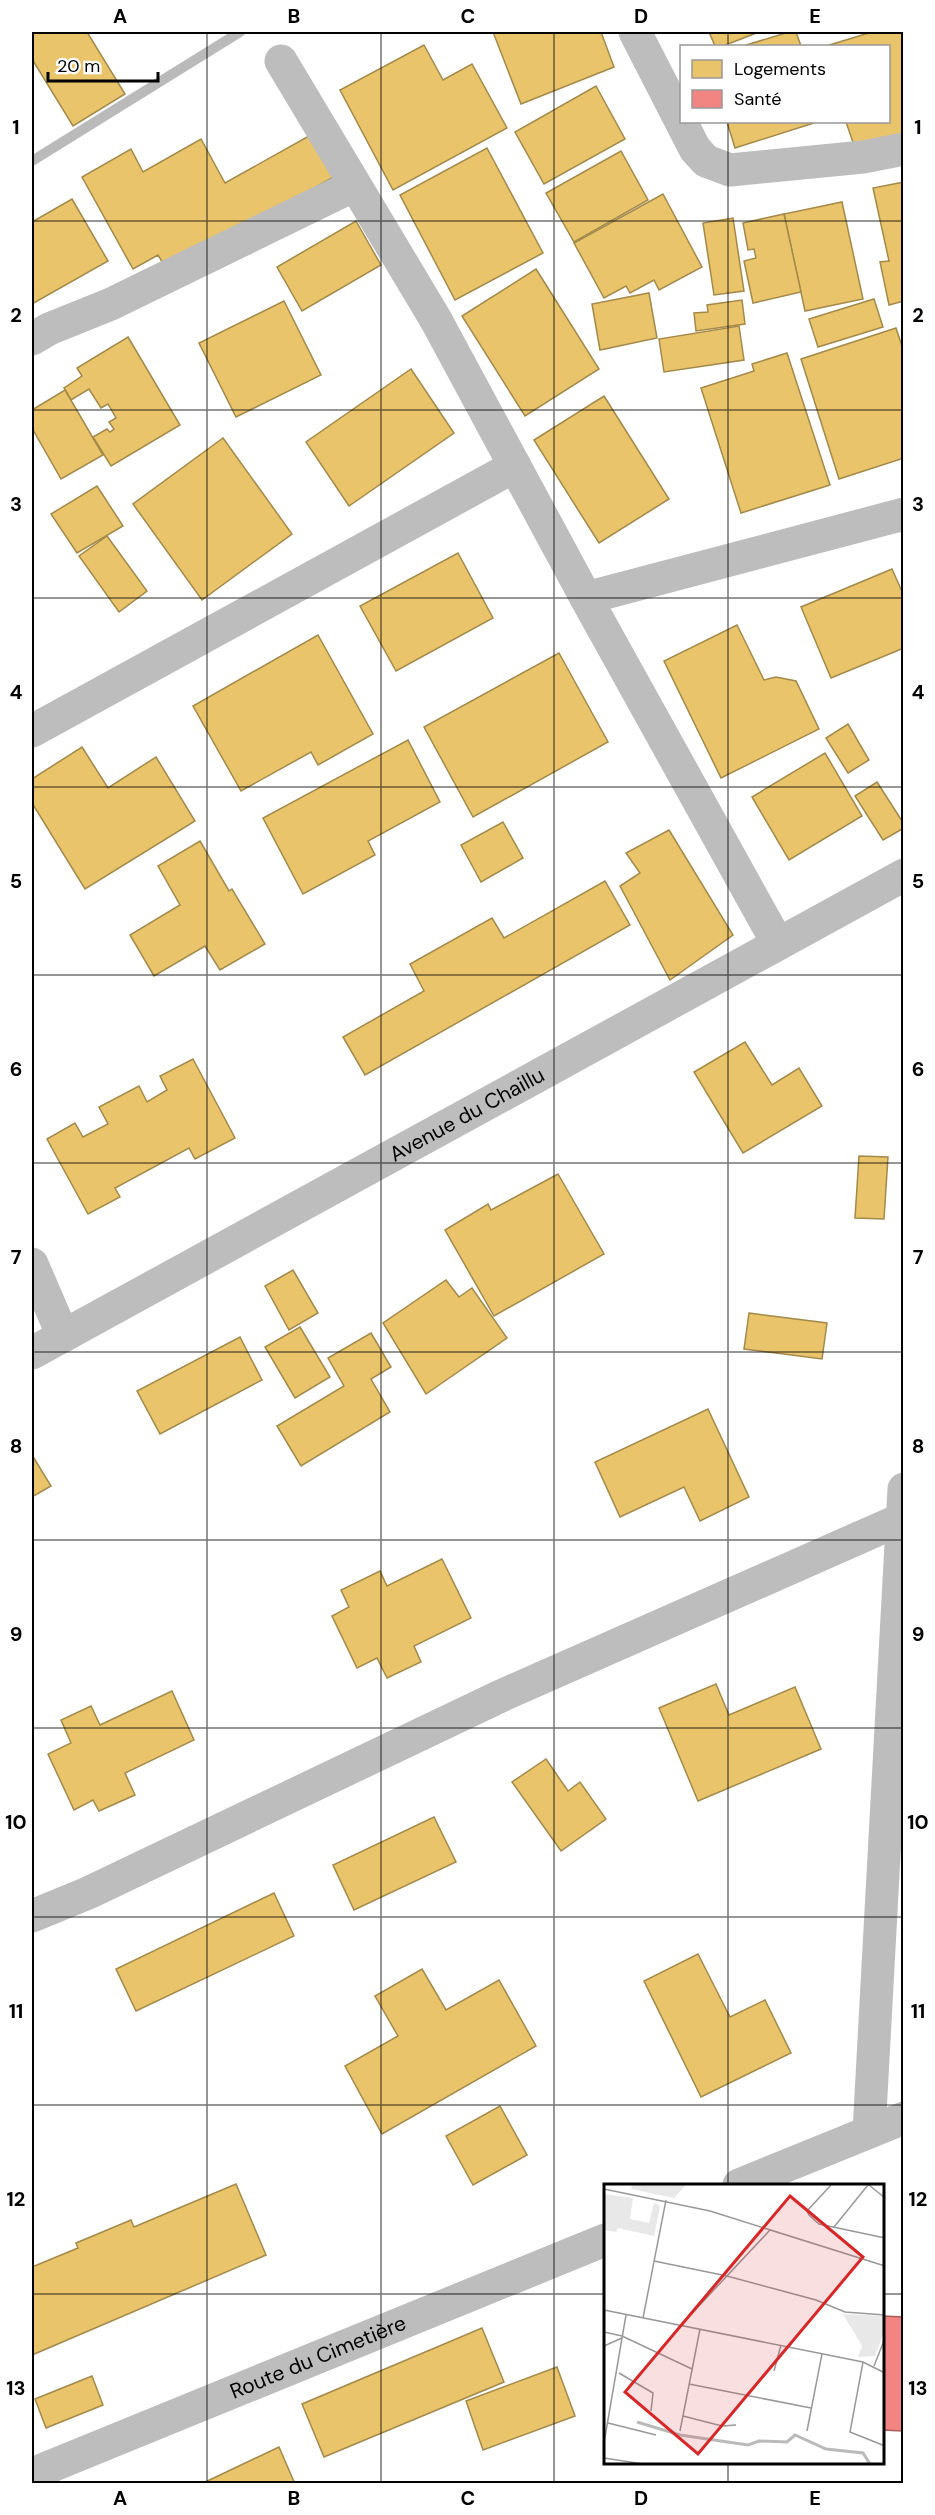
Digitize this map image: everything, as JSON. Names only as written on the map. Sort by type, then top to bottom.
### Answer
[{"type":"street","points":[[636,32],[680,119]]},
{"type":"street","points":[[280,61],[436,320],[586,598],[778,944]]},
{"type":"street","points":[[682,123],[695,149],[706,161],[730,170],[863,157],[903,149]]},
{"type":"street","points":[[32,339],[49,329],[111,304],[355,185]]},
{"type":"street","points":[[32,731],[515,466]]},
{"type":"street","points":[[586,598],[903,514]]},
{"type":"street","name":"Avenue du Chaillu","points":[[32,1353],[903,875]]},
{"type":"street","points":[[32,1264],[63,1336]]},
{"type":"street","points":[[32,1916],[88,1893],[903,1508],[869,2132]]},
{"type":"street","points":[[741,2184],[903,2118]]},
{"type":"street","name":"Route du Cimetière","points":[[32,2474],[604,2240]]},
{"type":"building: Logements","points":[[32,32],[87,32],[125,94],[73,126],[32,59]]},
{"type":"building: Logements","points":[[493,32],[601,32],[614,67],[521,104]]},
{"type":"building: Logements","points":[[709,32],[759,32],[726,45],[715,45]]},
{"type":"building: Logements","points":[[796,32],[801,45],[746,45]]},
{"type":"building: Logements","points":[[872,32],[904,32],[904,139],[857,154],[846,123],[890,123],[890,45],[829,45]]},
{"type":"building: Logements","points":[[424,45],[443,80],[472,64],[507,128],[393,190],[340,90]]},
{"type":"building: Logements","points":[[596,86],[625,139],[544,184],[515,132]]},
{"type":"building: Logements","points":[[727,123],[814,123],[735,148]]},
{"type":"building: Logements","points":[[316,132],[339,174],[167,270],[158,255],[133,269],[82,177],[131,149],[143,172],[201,139],[225,183]]},
{"type":"building: Logements","points":[[487,148],[543,253],[455,300],[400,195]]},
{"type":"building: Logements","points":[[621,151],[648,200],[574,242],[546,193]]},
{"type":"building: Logements","points":[[904,182],[904,301],[889,305],[880,262],[889,261],[873,188]]},
{"type":"building: Logements","points":[[663,194],[702,267],[659,290],[654,280],[630,293],[626,286],[604,298],[574,243]]},
{"type":"building: Logements","points":[[72,199],[108,261],[32,304],[32,222]]},
{"type":"building: Logements","points":[[842,202],[863,299],[805,311],[784,214]]},
{"type":"building: Logements","points":[[784,214],[801,292],[753,303],[744,261],[756,258],[754,249],[748,250],[743,223]]},
{"type":"building: Logements","points":[[733,218],[744,291],[714,295],[703,223]]},
{"type":"building: Logements","points":[[356,221],[381,265],[302,311],[277,267]]},
{"type":"building: Logements","points":[[536,269],[599,369],[525,416],[462,316]]},
{"type":"building: Logements","points":[[649,293],[657,338],[600,350],[592,304]]},
{"type":"building: Logements","points":[[874,299],[883,327],[818,347],[809,319]]},
{"type":"building: Logements","points":[[742,300],[745,324],[696,331],[694,313],[708,312],[707,305]]},
{"type":"building: Logements","points":[[284,301],[321,375],[236,417],[199,343]]},
{"type":"building: Logements","points":[[739,326],[744,360],[664,372],[659,339]]},
{"type":"building: Logements","points":[[896,328],[904,352],[904,458],[839,479],[801,359]]},
{"type":"building: Logements","points":[[128,337],[180,425],[111,466],[93,437],[107,429],[110,432],[114,429],[109,422],[116,418],[108,404],[101,408],[89,389],[71,400],[64,388],[82,376],[77,368]]},
{"type":"building: Logements","points":[[787,353],[830,485],[741,513],[701,388],[754,371],[752,364]]},
{"type":"building: Logements","points":[[411,369],[454,433],[349,506],[306,442]]},
{"type":"building: Logements","points":[[65,390],[103,455],[61,479],[32,428],[32,410]]},
{"type":"building: Logements","points":[[604,396],[669,499],[599,543],[534,440]]},
{"type":"building: Logements","points":[[223,438],[292,534],[202,600],[133,504]]},
{"type":"building: Logements","points":[[97,486],[123,526],[77,553],[51,514]]},
{"type":"building: Logements","points":[[107,536],[147,591],[119,612],[79,556]]},
{"type":"building: Logements","points":[[458,553],[493,618],[396,671],[360,606]]},
{"type":"building: Logements","points":[[892,569],[904,596],[904,648],[831,678],[801,607]]},
{"type":"building: Logements","points":[[737,625],[764,680],[776,677],[796,681],[819,729],[721,778],[664,661]]},
{"type":"building: Logements","points":[[318,635],[373,734],[318,765],[311,752],[241,791],[193,706]]},
{"type":"building: Logements","points":[[559,653],[608,742],[473,817],[424,727]]},
{"type":"building: Logements","points":[[848,724],[869,760],[848,773],[826,738]]},
{"type":"building: Logements","points":[[408,740],[440,802],[368,841],[375,855],[303,894],[263,818]]},
{"type":"building: Logements","points":[[82,747],[108,788],[156,757],[195,821],[85,889],[32,803],[32,779]]},
{"type":"building: Logements","points":[[825,753],[862,816],[789,860],[752,797]]},
{"type":"building: Logements","points":[[877,782],[904,824],[904,828],[883,840],[855,796]]},
{"type":"building: Logements","points":[[503,822],[523,858],[481,882],[461,845]]},
{"type":"building: Logements","points":[[669,830],[733,935],[670,980],[620,886],[640,873],[626,853]]},
{"type":"building: Logements","points":[[200,841],[229,891],[232,889],[265,944],[220,970],[205,946],[154,976],[130,935],[180,905],[158,866]]},
{"type":"building: Logements","points":[[605,881],[630,925],[365,1075],[343,1037],[424,991],[410,964],[492,918],[504,938]]},
{"type":"building: Logements","points":[[745,1042],[772,1085],[799,1068],[822,1106],[743,1153],[694,1072]]},
{"type":"building: Logements","points":[[193,1059],[235,1138],[195,1159],[189,1148],[115,1188],[120,1197],[88,1214],[47,1139],[75,1123],[83,1137],[108,1124],[99,1107],[139,1086],[147,1102],[167,1090],[160,1076]]},
{"type":"building: Logements","points":[[859,1156],[888,1157],[884,1219],[855,1218]]},
{"type":"building: Logements","points":[[558,1174],[604,1254],[494,1316],[445,1230],[488,1204],[491,1210]]},
{"type":"building: Logements","points":[[293,1270],[318,1313],[289,1330],[265,1286]]},
{"type":"building: Logements","points":[[446,1280],[459,1297],[472,1288],[507,1338],[426,1394],[383,1323]]},
{"type":"building: Logements","points":[[749,1313],[827,1323],[822,1359],[744,1349]]},
{"type":"building: Logements","points":[[300,1327],[330,1377],[295,1398],[265,1347]]},
{"type":"building: Logements","points":[[371,1333],[391,1367],[371,1379],[390,1412],[301,1466],[277,1426],[344,1386],[328,1358]]},
{"type":"building: Logements","points":[[240,1337],[262,1380],[160,1434],[137,1391]]},
{"type":"building: Logements","points":[[708,1409],[749,1497],[700,1521],[684,1487],[620,1517],[595,1462]]},
{"type":"building: Logements","points":[[32,1455],[51,1486],[32,1497]]},
{"type":"building: Logements","points":[[442,1559],[471,1618],[414,1646],[421,1662],[387,1678],[377,1658],[357,1668],[332,1616],[349,1607],[341,1590],[380,1571],[387,1586]]},
{"type":"building: Logements","points":[[716,1684],[729,1715],[795,1687],[821,1749],[698,1801],[659,1708]]},
{"type":"building: Logements","points":[[172,1691],[194,1740],[125,1773],[135,1795],[99,1811],[93,1800],[74,1810],[48,1754],[71,1743],[61,1720],[91,1706],[100,1725]]},
{"type":"building: Logements","points":[[546,1759],[568,1791],[580,1782],[606,1819],[561,1851],[512,1782]]},
{"type":"building: Logements","points":[[434,1817],[456,1862],[354,1910],[333,1865]]},
{"type":"building: Logements","points":[[274,1893],[294,1936],[136,2011],[116,1969]]},
{"type":"building: Logements","points":[[698,1954],[730,2017],[765,2000],[791,2053],[701,2097],[644,1981]]},
{"type":"building: Logements","points":[[422,1969],[446,2010],[499,1980],[536,2046],[382,2134],[345,2066],[398,2036],[375,1996]]},
{"type":"building: Logements","points":[[500,2106],[527,2155],[473,2185],[446,2136]]},
{"type":"building: Logements","points":[[236,2184],[266,2255],[32,2355],[32,2267],[78,2248],[76,2243],[131,2220],[134,2227]]},
{"type":"building: Logements","points":[[482,2328],[504,2382],[324,2457],[302,2404]]},
{"type":"building: Logements","points":[[557,2367],[575,2416],[483,2450],[466,2401]]},
{"type":"building: Logements","points":[[92,2376],[103,2405],[46,2428],[35,2399]]},
{"type":"building: Logements","points":[[279,2447],[295,2484],[201,2484]]},
{"type":"building: Santé","points":[[884,2316],[904,2317],[902,2431],[884,2430]]},
{"type":"waterway","points":[[32,161],[240,32]]}]
